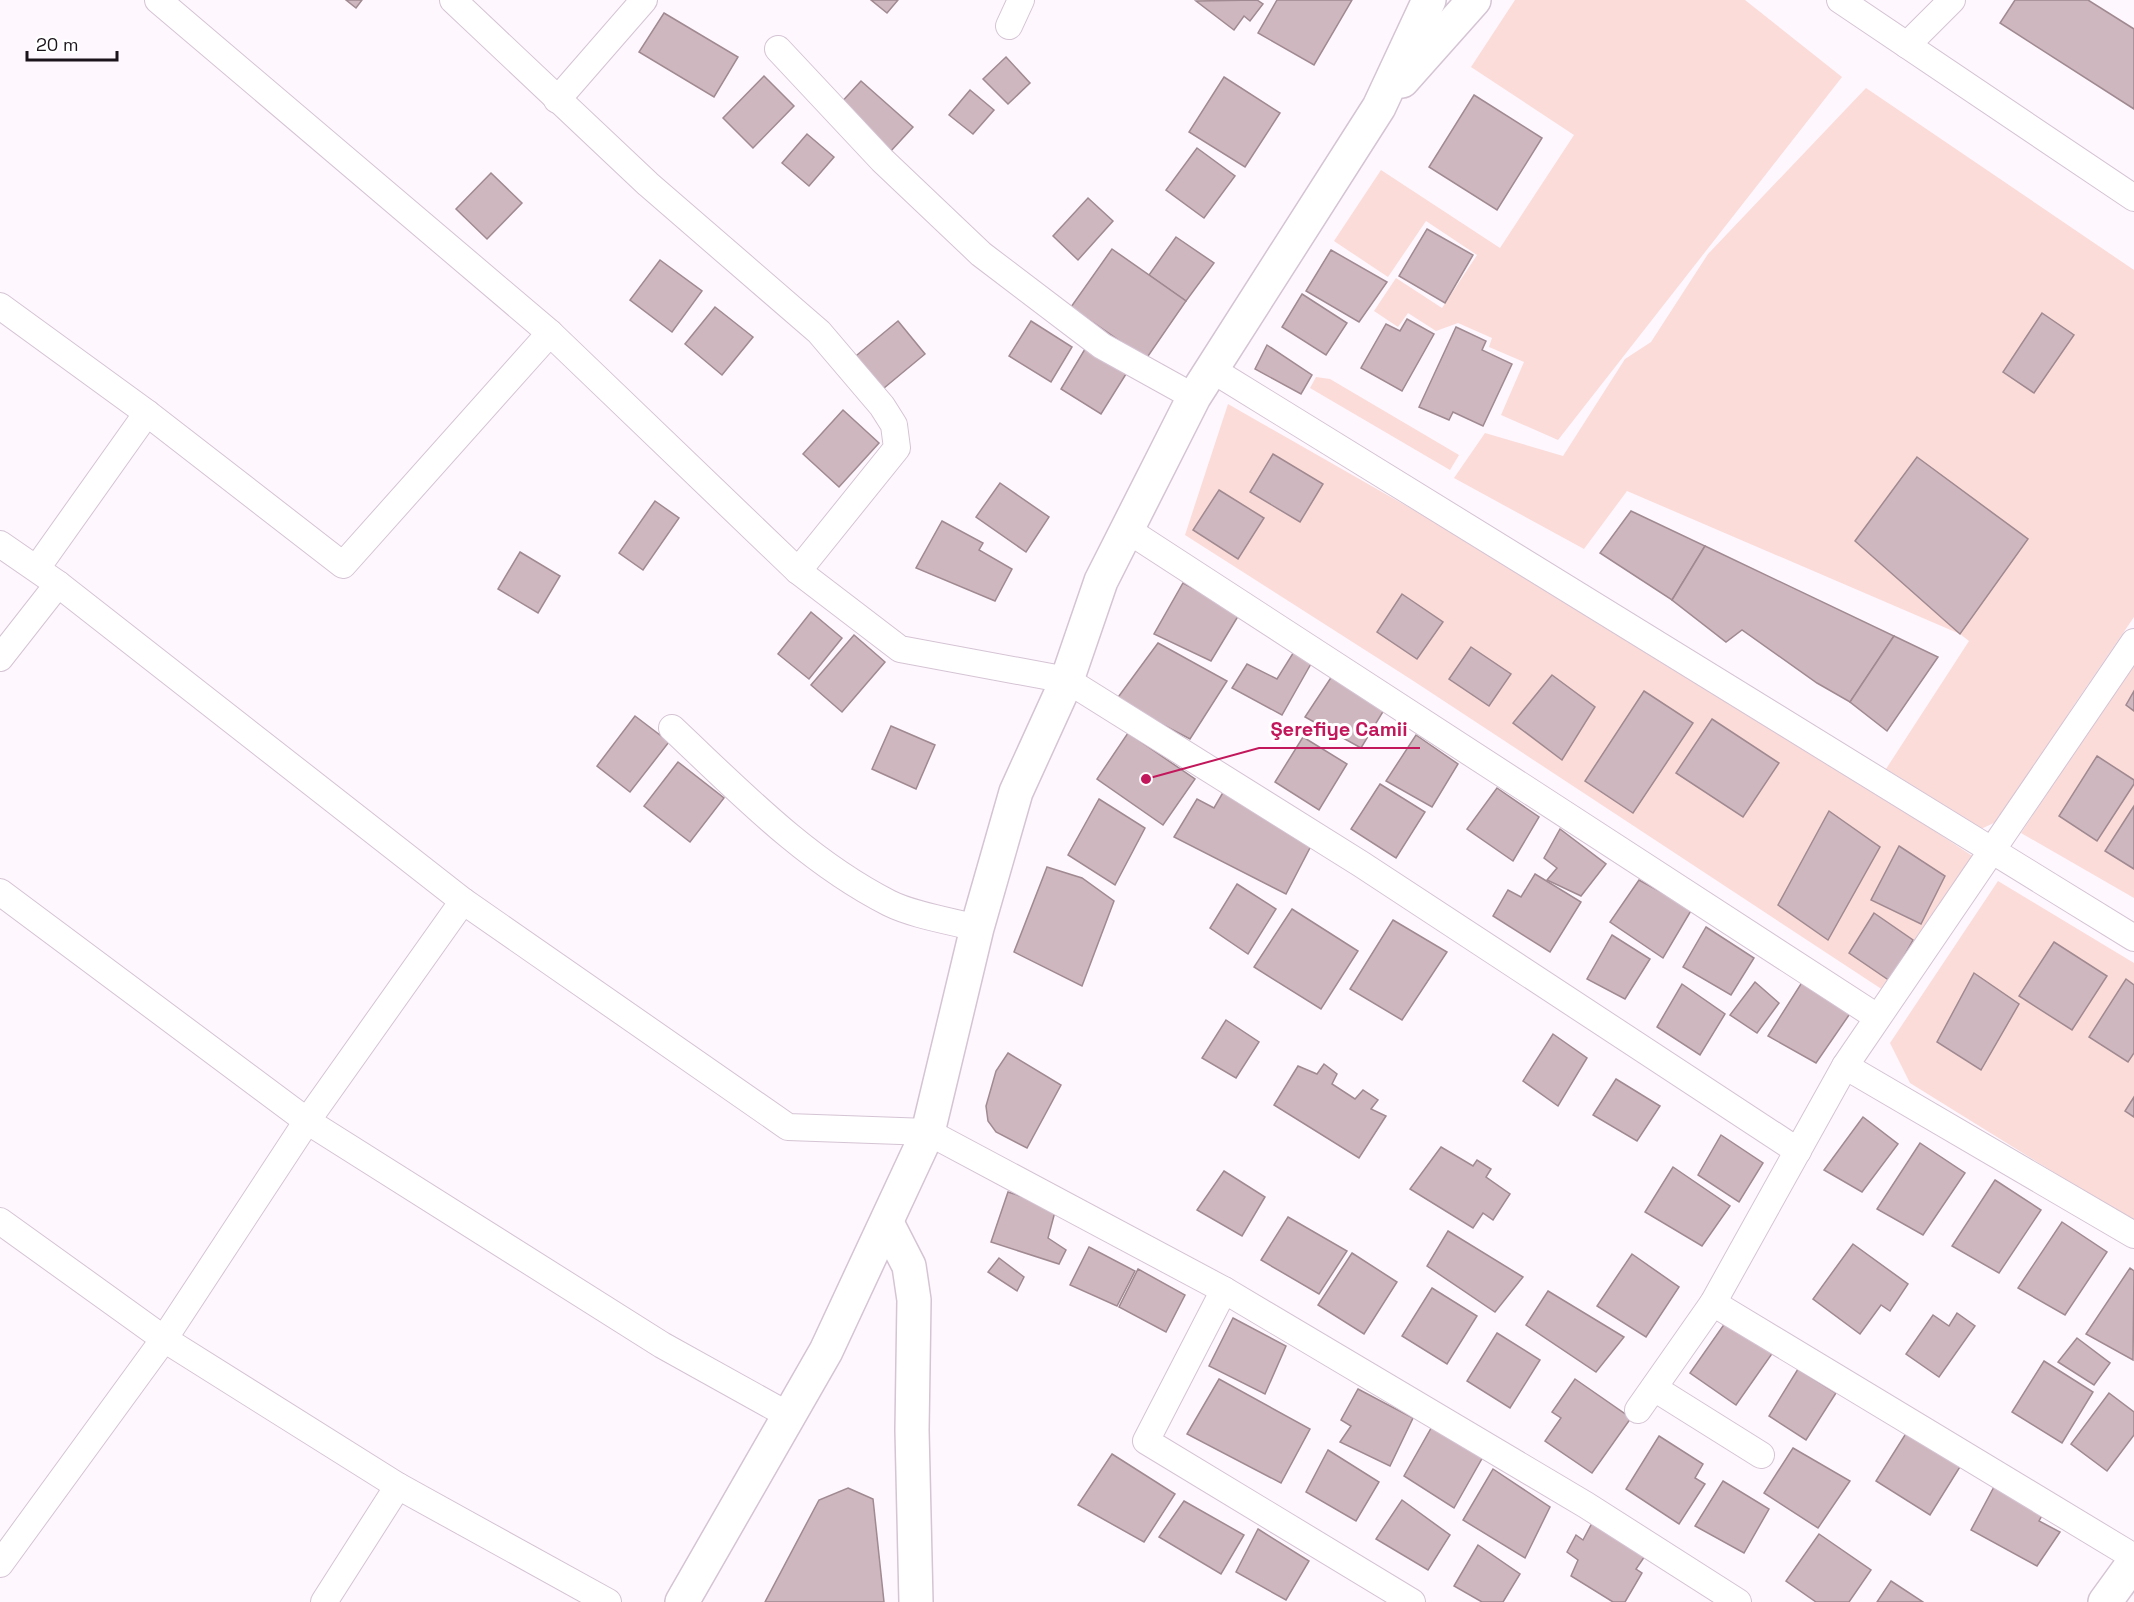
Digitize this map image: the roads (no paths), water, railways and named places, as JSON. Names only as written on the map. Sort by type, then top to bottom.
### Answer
[{"type":"main road","points":[[682,1602],[826,1350],[928,1132],[977,928],[1016,792],[1067,680],[1101,581],[1194,397],[1379,107],[1429,0]]},
{"type":"main road","points":[[1379,107],[1474,0]]},
{"type":"main road","points":[[887,1223],[909,1266],[914,1300],[912,1430],[916,1602]]},
{"type":"main road","points":[[2106,1602],[2134,1562]]},
{"type":"street","points":[[158,0],[550,333],[798,571],[900,649],[1067,680],[1361,864],[1798,1151]]},
{"type":"street","points":[[453,0],[648,184],[819,332],[882,405],[894,425],[897,448],[798,571]]},
{"type":"street","points":[[557,100],[644,0]]},
{"type":"street","points":[[1009,26],[1021,0]]},
{"type":"street","points":[[1840,0],[2134,198]]},
{"type":"street","points":[[1907,45],[1952,0]]},
{"type":"street","points":[[778,49],[882,160],[981,254],[1102,346],[1194,397]]},
{"type":"street","points":[[0,306],[147,413],[343,566],[550,333]]},
{"type":"street","points":[[1211,369],[1992,848],[2134,938]]},
{"type":"street","points":[[37,568],[147,413]]},
{"type":"street","points":[[1126,529],[1877,1017]]},
{"type":"street","points":[[0,543],[58,584],[463,901],[788,1127],[928,1132],[1224,1290],[1586,1505],[1738,1602]]},
{"type":"street","points":[[0,658],[58,584]]},
{"type":"street","points":[[1638,1410],[1713,1303],[1845,1066],[2134,642]]},
{"type":"street","points":[[672,728],[759,809],[841,874],[891,904],[977,928]]},
{"type":"street","points":[[0,892],[307,1121],[662,1345],[788,1415]]},
{"type":"street","points":[[0,1564],[164,1339],[307,1121],[463,901]]},
{"type":"street","points":[[1845,1066],[2134,1235]]},
{"type":"street","points":[[0,1221],[164,1339],[398,1486],[608,1602]]},
{"type":"street","points":[[1224,1290],[1146,1441],[1412,1602]]},
{"type":"street","points":[[1713,1303],[2134,1557]]},
{"type":"street","points":[[1654,1388],[1761,1455]]},
{"type":"street","points":[[324,1602],[398,1486]]},
{"type":"place","name":"Şerefiye Camii","points":[[1146,779]]}]
